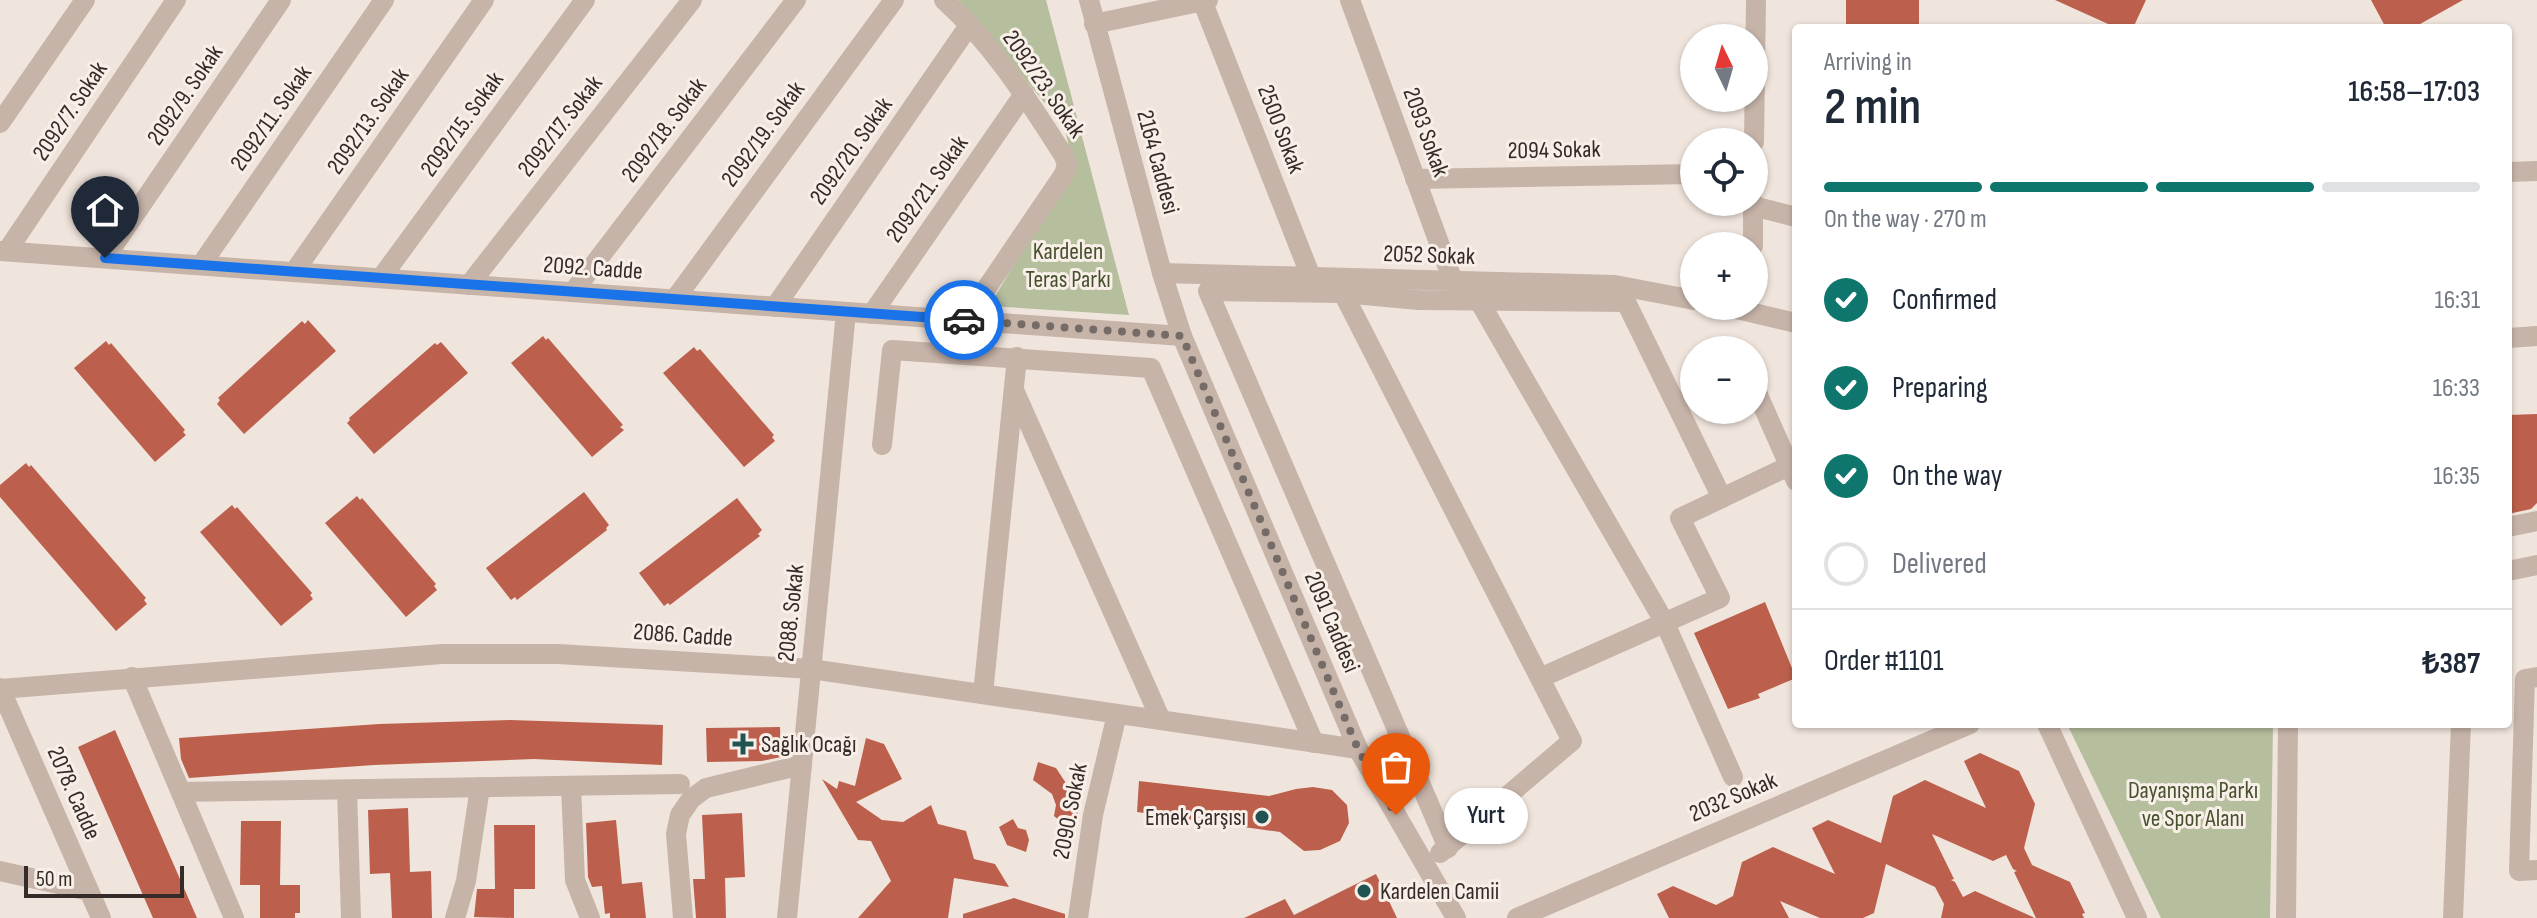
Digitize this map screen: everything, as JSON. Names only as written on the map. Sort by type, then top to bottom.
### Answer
[{"type":"street","points":[[63,0],[64,31]]},
{"type":"street","points":[[0,123],[85,0]]},
{"type":"street","name":"2092/7. Sokak","points":[[4,251],[176,0]]},
{"type":"street","name":"2092/9. Sokak","points":[[105,258],[281,0]]},
{"type":"street","name":"2092/11. Sokak","points":[[201,265],[384,0]]},
{"type":"street","name":"2092/13. Sokak","points":[[294,272],[484,0]]},
{"type":"street","name":"2092/15. Sokak","points":[[381,278],[585,0]]},
{"type":"street","name":"2092/17. Sokak","points":[[469,285],[692,0]]},
{"type":"street","name":"2092/18. Sokak","points":[[573,292],[796,0]]},
{"type":"street","name":"2092/19. Sokak","points":[[675,299],[894,0]]},
{"type":"street","name":"2092/23. Sokak","points":[[944,0],[970,24],[1024,94],[1067,165],[1064,174],[965,320]]},
{"type":"street","name":"2164 Caddesi","points":[[1089,0],[1162,273],[1182,336]]},
{"type":"street","name":"2093 Sokak","points":[[1350,0],[1453,281]]},
{"type":"street","points":[[1754,128],[1756,0]]},
{"type":"street","points":[[1094,24],[1204,1]]},
{"type":"street","name":"2500 Sokak","points":[[1204,1],[1311,277]]},
{"type":"street","name":"2092/20. Sokak","points":[[775,307],[970,24]]},
{"type":"street","name":"2092/21. Sokak","points":[[872,314],[1024,94]]},
{"type":"street","points":[[2512,172],[2537,171]]},
{"type":"street","name":"2094 Sokak","points":[[1415,179],[1680,174]]},
{"type":"street","points":[[1768,209],[1792,216]]},
{"type":"street","name":"2092. Cadde","points":[[4,251],[1182,336]]},
{"type":"street","name":"2052 Sokak","points":[[1162,273],[1615,285],[1680,297]]},
{"type":"street","points":[[1448,848],[1208,291],[1343,293],[1418,300],[1626,302],[1722,498]]},
{"type":"street","points":[[1343,293],[1572,741],[1448,848],[1424,863]]},
{"type":"street","points":[[1478,299],[1665,623],[1733,777]]},
{"type":"street","name":"2088. Sokak","points":[[787,918],[846,312]]},
{"type":"street","points":[[1768,314],[1792,322]]},
{"type":"street","name":"2091 Caddesi","points":[[1182,336],[1358,749],[1456,918]]},
{"type":"street","points":[[2512,338],[2537,336]]},
{"type":"street","points":[[882,445],[892,350],[1151,368],[1314,743]]},
{"type":"street","points":[[983,694],[1017,357]]},
{"type":"street","points":[[1014,390],[1161,720]]},
{"type":"street","points":[[1768,417],[1792,471]]},
{"type":"street","points":[[1540,678],[1720,598],[1680,518],[1722,498],[1792,473]]},
{"type":"street","points":[[2512,526],[2537,521]]},
{"type":"street","points":[[2512,570],[2537,565]]},
{"type":"street","name":"2086. Cadde","points":[[0,688],[500,652],[811,669],[1358,749]]},
{"type":"street","points":[[132,677],[234,918]]},
{"type":"street","points":[[2537,677],[2525,679],[2530,740],[2529,807],[2519,871],[2537,870]]},
{"type":"street","name":"2078. Cadde","points":[[0,688],[101,918]]},
{"type":"street","name":"2090. Sokak","points":[[1078,918],[1093,815],[1117,714]]},
{"type":"street","name":"2032 Sokak","points":[[1517,918],[1961,728]]},
{"type":"street","points":[[2049,728],[2137,918]]},
{"type":"street","points":[[2286,918],[2288,728]]},
{"type":"street","points":[[2453,918],[2461,728]]},
{"type":"street","points":[[683,918],[676,834],[680,815],[691,799],[706,788],[802,765]]},
{"type":"street","points":[[181,792],[680,784]]},
{"type":"street","points":[[571,786],[575,880],[590,918]]},
{"type":"street","points":[[455,918],[466,881],[480,787]]},
{"type":"street","points":[[347,790],[351,918]]},
{"type":"street","points":[[0,871],[89,891]]},
{"type":"green space","name":"Kardelen Teras Parkı","points":[[959,0],[1046,0],[1129,315],[989,306],[1074,167],[1064,126]]},
{"type":"green space","name":"Dayanışma Parkı ve Spor Alanı","points":[[2069,728],[2273,728],[2270,918],[2161,918]]},
{"type":"building","points":[[1846,0],[1919,0],[1919,24],[1846,24]]},
{"type":"building","points":[[2055,0],[2146,0],[2135,24],[2108,24]]},
{"type":"building","points":[[2371,0],[2463,0],[2420,24],[2384,24]]},
{"type":"building","points":[[308,320],[336,351],[244,434],[217,404],[218,398],[302,321],[305,324]]},
{"type":"building","points":[[543,336],[623,425],[620,427],[624,430],[592,457],[511,363]]},
{"type":"building","points":[[106,341],[109,345],[111,343],[185,430],[186,435],[155,462],[74,368]]},
{"type":"building","points":[[441,342],[468,373],[374,454],[347,423],[349,418],[435,343]]},
{"type":"building","points":[[694,347],[697,351],[700,349],[774,435],[775,441],[744,467],[663,373]]},
{"type":"building","points":[[2537,414],[2537,503],[2531,509],[2512,513],[2512,415]]},
{"type":"building","points":[[26,463],[29,467],[31,465],[146,598],[147,604],[116,631],[0,497],[0,485]]},
{"type":"building","points":[[584,492],[609,525],[607,530],[517,600],[515,597],[511,600],[486,568]]},
{"type":"building","points":[[357,496],[436,584],[437,590],[406,617],[325,523]]},
{"type":"building","points":[[737,498],[762,530],[758,534],[760,536],[670,605],[664,606],[639,573]]},
{"type":"building","points":[[232,505],[312,593],[313,599],[281,626],[200,532]]},
{"type":"building","points":[[1765,602],[1792,668],[1792,680],[1758,694],[1760,698],[1728,709],[1694,633]]},
{"type":"building","points":[[510,720],[663,725],[662,765],[534,759],[374,765],[189,778],[181,759],[179,738],[379,724]]},
{"type":"building","name":"Sağlık Ocağı","points":[[780,727],[781,757],[762,761],[707,762],[706,728]]},
{"type":"building","points":[[115,730],[197,918],[153,918],[78,747]]},
{"type":"building","points":[[866,738],[884,744],[902,779],[856,802],[882,820],[903,822],[931,805],[938,824],[966,831],[974,859],[995,864],[1009,887],[954,878],[948,918],[858,918],[891,881],[871,841],[858,840],[822,779],[837,789],[839,781],[855,786]]},
{"type":"building","points":[[1980,753],[2019,771],[2035,804],[2024,848],[2032,865],[2070,882],[2085,913],[2082,914],[2084,918],[2036,918],[2014,872],[2017,871],[2006,855],[1993,861],[1932,834],[1954,879],[1951,880],[1963,897],[1975,891],[2035,918],[1941,918],[1944,904],[1935,887],[1886,864],[1874,913],[1863,918],[1820,918],[1780,901],[1789,918],[1669,918],[1657,894],[1673,886],[1716,905],[1733,896],[1742,862],[1773,847],[1835,874],[1812,828],[1828,820],[1881,843],[1893,796],[1925,780],[1986,808],[1964,761]]},
{"type":"building","points":[[1038,762],[1056,768],[1079,803],[1077,819],[1068,828],[1054,816],[1056,805],[1052,794],[1033,780]]},
{"type":"building","name":"Emek Çarşısı","points":[[1139,781],[1269,796],[1313,787],[1332,790],[1347,805],[1349,823],[1340,841],[1320,850],[1304,851],[1280,832],[1137,812]]},
{"type":"building","points":[[408,808],[410,872],[431,871],[432,918],[392,918],[390,873],[370,874],[368,810]]},
{"type":"building","points":[[742,813],[745,877],[725,878],[726,918],[696,918],[693,879],[705,879],[702,815]]},
{"type":"building","points":[[1013,819],[1018,828],[1026,830],[1029,840],[1026,852],[1007,845],[999,827]]},
{"type":"building","points":[[616,820],[622,884],[642,882],[646,918],[610,918],[610,913],[605,914],[602,886],[592,887],[588,877],[586,823]]},
{"type":"building","points":[[241,821],[281,821],[280,885],[300,885],[300,913],[295,913],[295,918],[260,918],[260,885],[240,885]]},
{"type":"building","points":[[494,825],[535,825],[535,889],[514,889],[514,918],[474,917],[477,889],[495,889]]},
{"type":"building","name":"Kardelen Camii","points":[[1376,874],[1397,918],[1244,918],[1285,899],[1294,915]]},
{"type":"building","points":[[1014,898],[1065,914],[1065,918],[963,918],[963,914]]},
{"type":"way so far","points":[[964,320],[1182,336],[1358,749],[1396,815]]},
{"type":"place","name":"Sağlık Ocağı","points":[[743,744]]},
{"type":"place","name":"Yurt","points":[[1396,815]]},
{"type":"place","name":"Emek Çarşısı","points":[[1262,817]]},
{"type":"place","name":"Kardelen Camii","points":[[1364,891]]},
{"type":"route","points":[[105,258],[964,320]]}]
